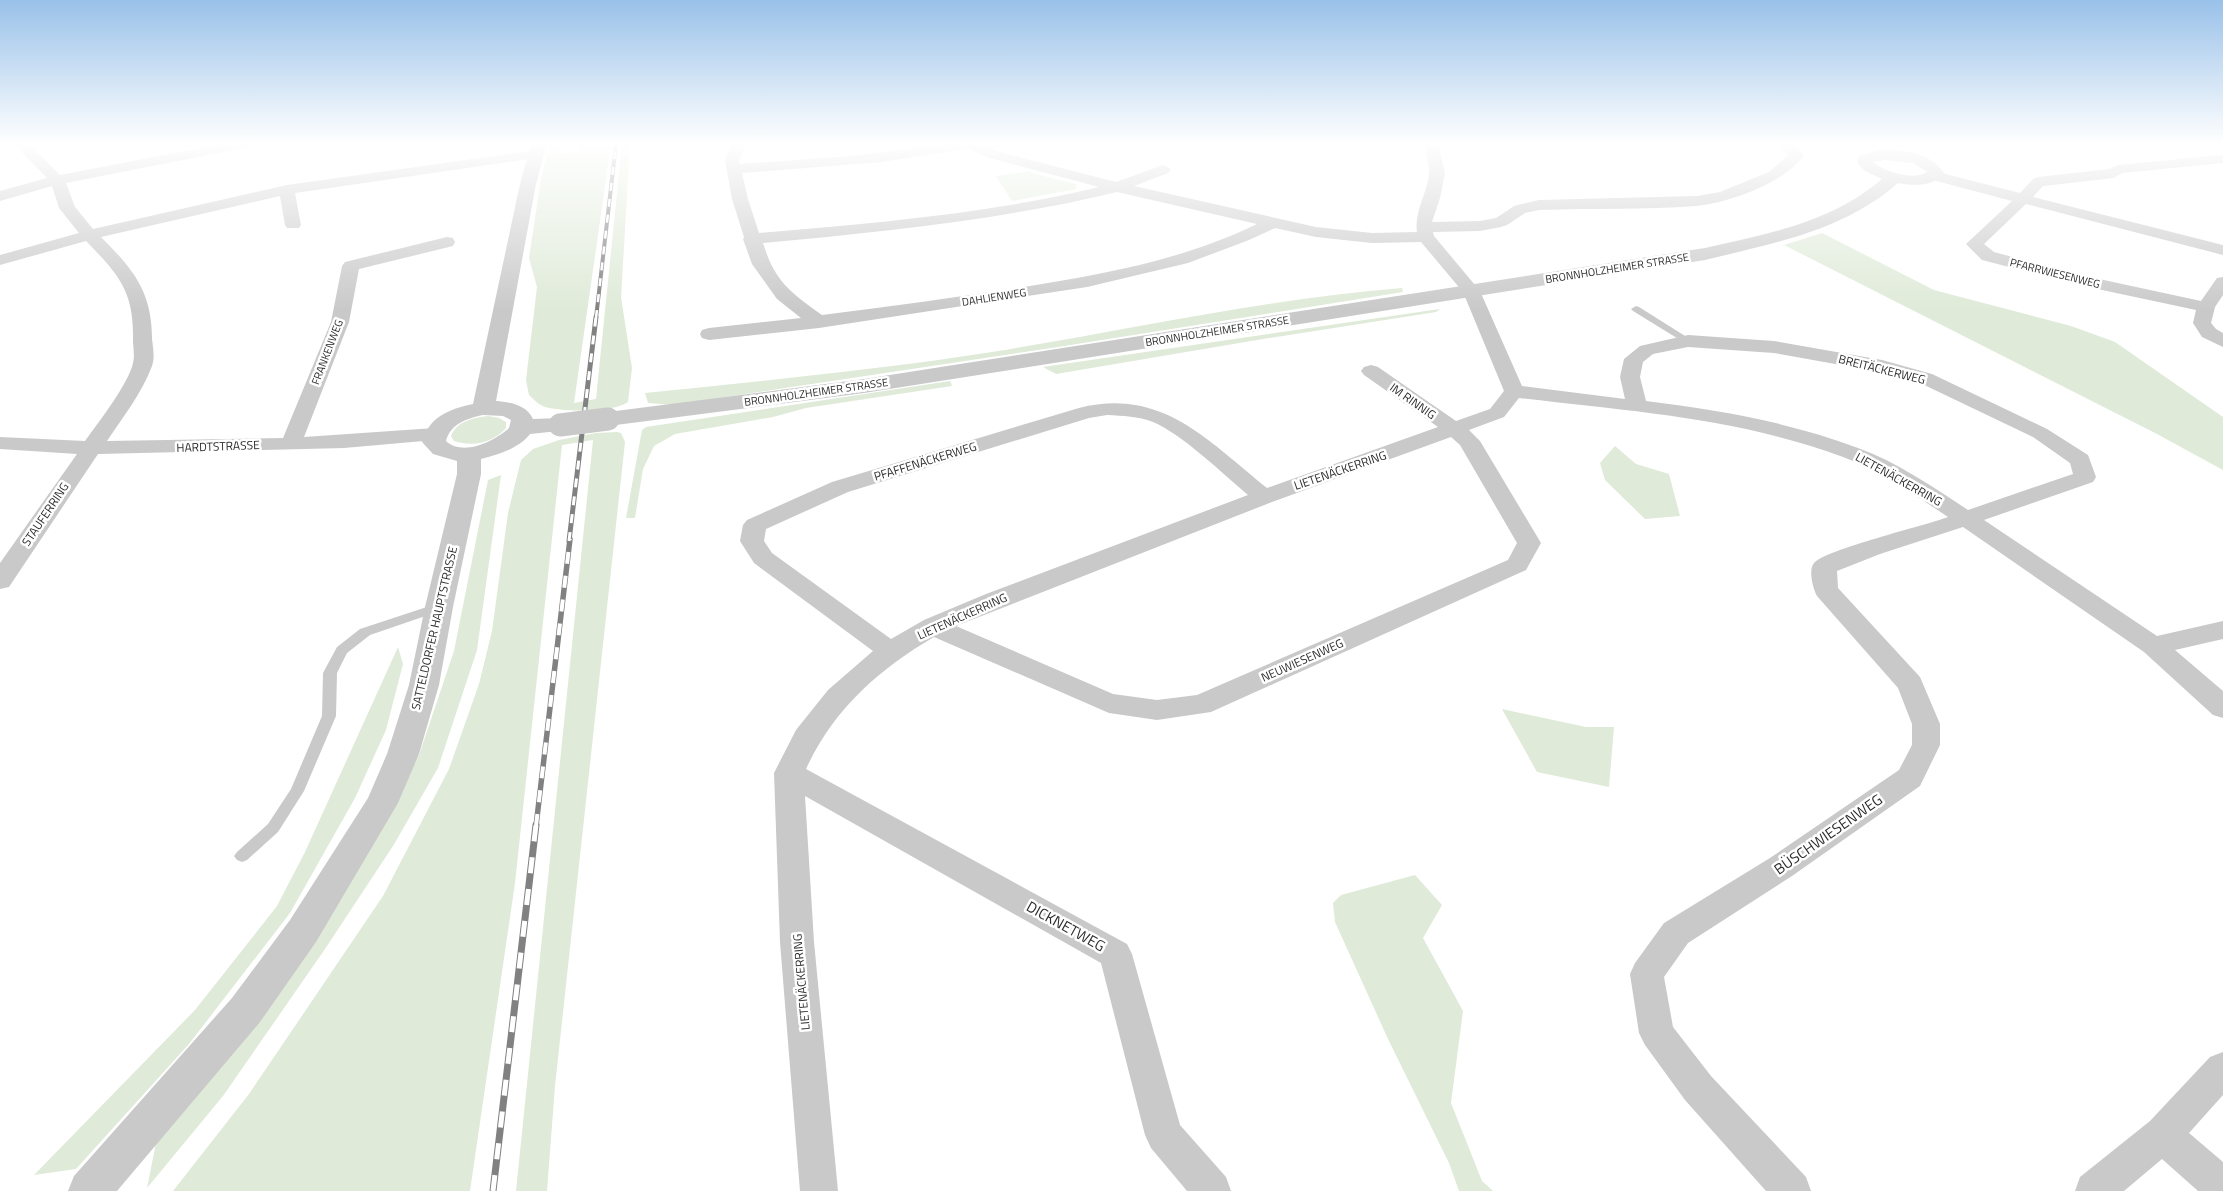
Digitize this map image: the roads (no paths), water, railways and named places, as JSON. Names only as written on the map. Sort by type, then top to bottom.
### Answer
[{"type":"street","name":"STAUFERRING","points":[[0,581],[126,398],[143,364],[143,327],[139,299],[120,266],[67,208],[64,200]]},
{"type":"street","points":[[0,260],[89,234],[245,200]]},
{"type":"street","points":[[289,200],[293,225]]},
{"type":"street","points":[[483,408],[525,200]]},
{"type":"street","points":[[740,200],[761,264],[783,295],[819,322]]},
{"type":"street","points":[[752,239],[914,224],[1064,200]]},
{"type":"street","points":[[1171,200],[1316,232],[1372,238],[1487,225],[1500,222],[1520,209],[1539,205],[1705,200]]},
{"type":"street","points":[[1431,200],[1423,219],[1425,232],[1470,291],[1514,391]]},
{"type":"street","name":"BRONNHOLZHEIMER STRASSE","points":[[521,427],[560,425],[864,386],[1705,254],[1767,239],[1833,219],[1867,200]]},
{"type":"street","name":"PFARRWIESENWEG","points":[[2021,200],[1974,244],[1988,256],[2074,279],[2206,307]]},
{"type":"street","points":[[2029,200],[2223,250]]},
{"type":"street","name":"DAHLIENWEG","points":[[709,334],[819,322],[963,302],[1084,282],[1184,258],[1252,233],[1271,223]]},
{"type":"street","name":"FRANKENWEG","points":[[290,443],[340,322],[351,266],[447,242]]},
{"type":"street","points":[[2223,282],[2206,307],[2202,323],[2209,333],[2223,341]]},
{"type":"street","name":"BREITÄCKERWEG","points":[[1637,406],[1630,376],[1634,359],[1646,350],[1688,341],[1729,342],[1802,351],[1882,366],[1925,378],[2040,433],[2080,460],[2085,477],[2033,492],[1966,517]]},
{"type":"street","name":"IM RINNIG","points":[[1371,371],[1456,430]]},
{"type":"street","name":"LIETENÄCKERRING","points":[[819,1191],[797,942],[788,772],[806,737],[838,697],[890,651],[933,626],[1264,497],[1456,430],[1497,413],[1514,391],[1707,415],[1776,428],[1852,453],[1915,485],[1966,517],[2153,646],[2223,708]]},
{"type":"street","points":[[483,408],[508,409],[517,413],[522,418],[521,427],[510,440],[498,446],[469,454],[446,452],[438,448],[434,442],[435,434],[446,422],[457,416],[483,408]]},
{"type":"street","name":"PFAFFENÄCKERWEG","points":[[890,651],[763,558],[752,541],[755,525],[840,488],[1086,412],[1107,409],[1134,410],[1160,418],[1182,430],[1264,497]]},
{"type":"street","name":"NEUWIESENWEG","points":[[933,626],[1109,703],[1157,710],[1200,705],[1516,565],[1529,542],[1469,442],[1456,430]]},
{"type":"street","name":"HARDTSTRASSE","points":[[0,443],[91,448],[196,447],[344,442],[435,434]]},
{"type":"street","name":"SATTELDORFER HAUPTSTRASSE","points":[[89,1191],[246,1010],[303,931],[382,803],[403,754],[424,685],[439,607],[469,474],[469,454]]},
{"type":"street","name":"BÜSCHWIESENWEG","points":[[1792,1191],[1698,1088],[1657,1033],[1647,974],[1676,934],[1781,867],[1910,778],[1926,745],[1926,724],[1910,684],[1826,590],[1824,567],[1854,553],[1966,517]]},
{"type":"street","points":[[2153,646],[2223,630]]},
{"type":"street","name":"DICKNETWEG","points":[[788,772],[1115,954],[1164,1135],[1212,1191]]},
{"type":"street","points":[[2094,1191],[2163,1134],[2223,1069]]},
{"type":"street","points":[[2163,1134],[2223,1188]]},
{"type":"lane","points":[[1636,309],[1688,341]]},
{"type":"lane","points":[[242,856],[272,828],[297,791],[329,716],[330,673],[342,650],[365,632],[439,607]]},
{"type":"railway","points":[[596,318],[610,200]]},
{"type":"railway","points":[[569,541],[596,317]]},
{"type":"railway","points":[[536,826],[570,539]]},
{"type":"railway","points":[[493,1191],[536,825]]}]
